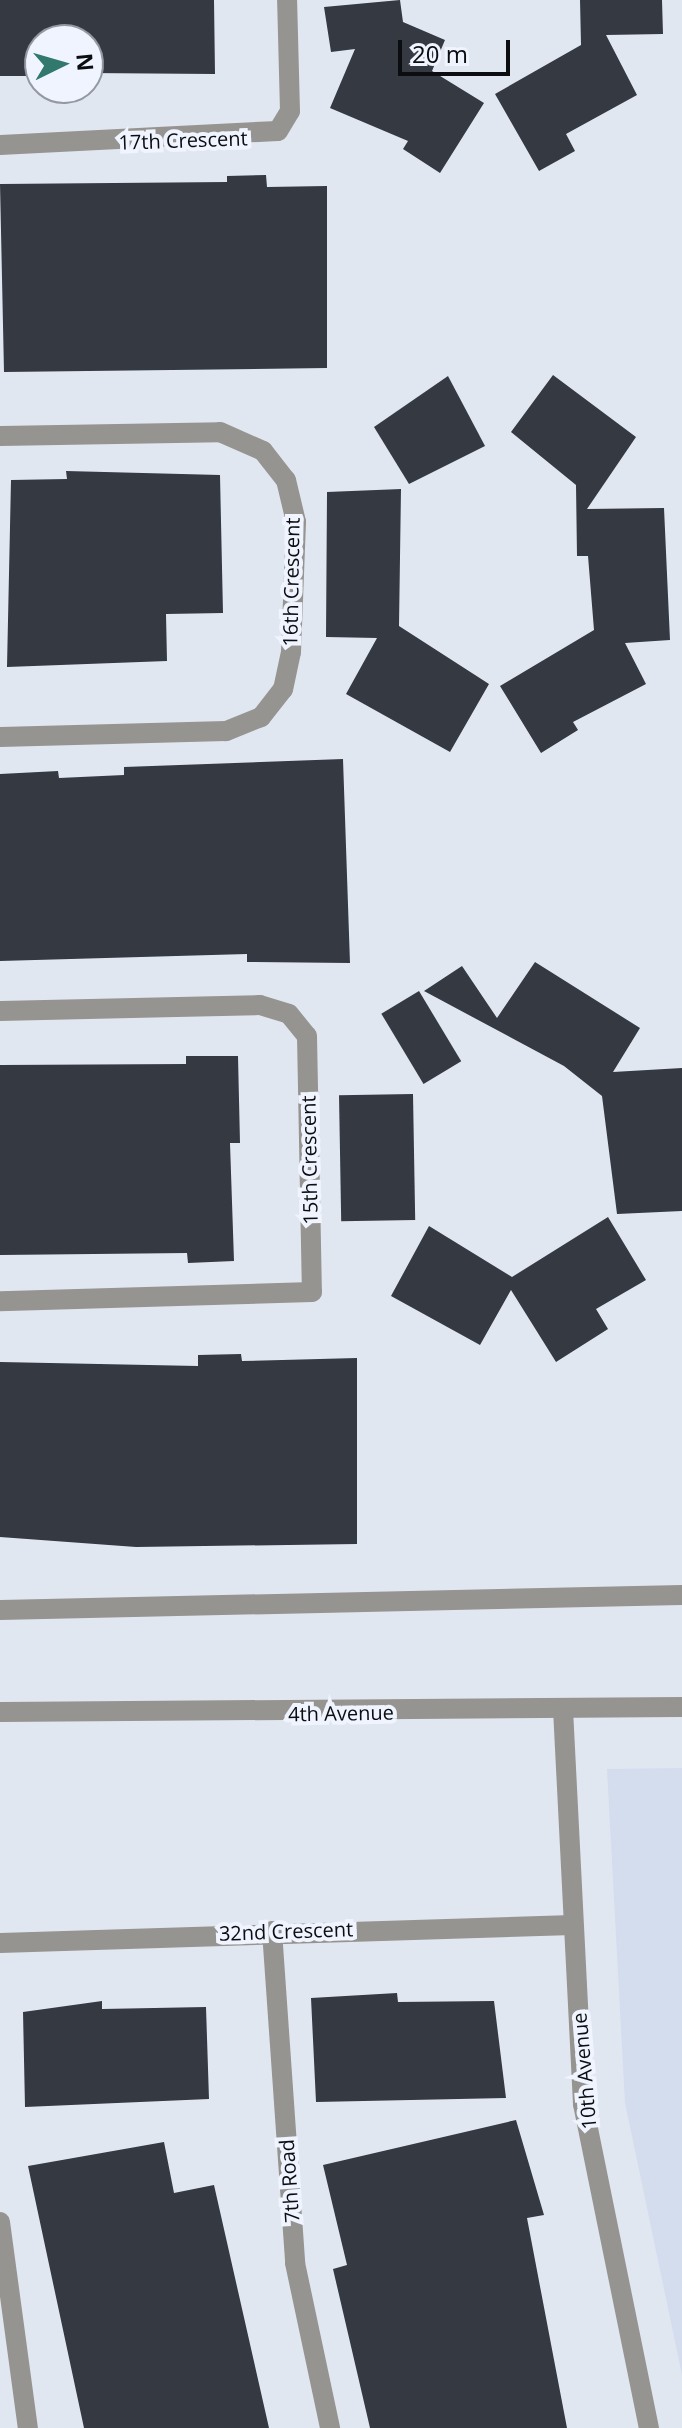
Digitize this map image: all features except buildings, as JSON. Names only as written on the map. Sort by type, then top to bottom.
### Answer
[{"type":"street","name":"17th Crescent","points":[[0,145],[278,131],[290,111],[287,0]]},
{"type":"street","name":"16th Crescent","points":[[0,436],[220,432],[263,451],[286,480],[296,522],[291,652],[283,689],[261,717],[226,731],[0,737]]},
{"type":"street","name":"15th Crescent","points":[[0,1011],[260,1005],[289,1014],[307,1036],[312,1292],[0,1301]]},
{"type":"street","points":[[0,1610],[682,1595]]},
{"type":"street","name":"4th Avenue","points":[[0,1712],[682,1707]]},
{"type":"street","name":"10th Avenue","points":[[563,1709],[583,2104],[649,2428]]},
{"type":"street","name":"32nd Crescent","points":[[0,1943],[272,1931],[573,1925]]},
{"type":"street","name":"7th Road","points":[[272,1931],[295,2263],[330,2428]]},
{"type":"street","points":[[0,2222],[28,2428]]},
{"type":"shaded area","points":[[682,1768],[682,2375],[625,2103],[607,1769]]}]
